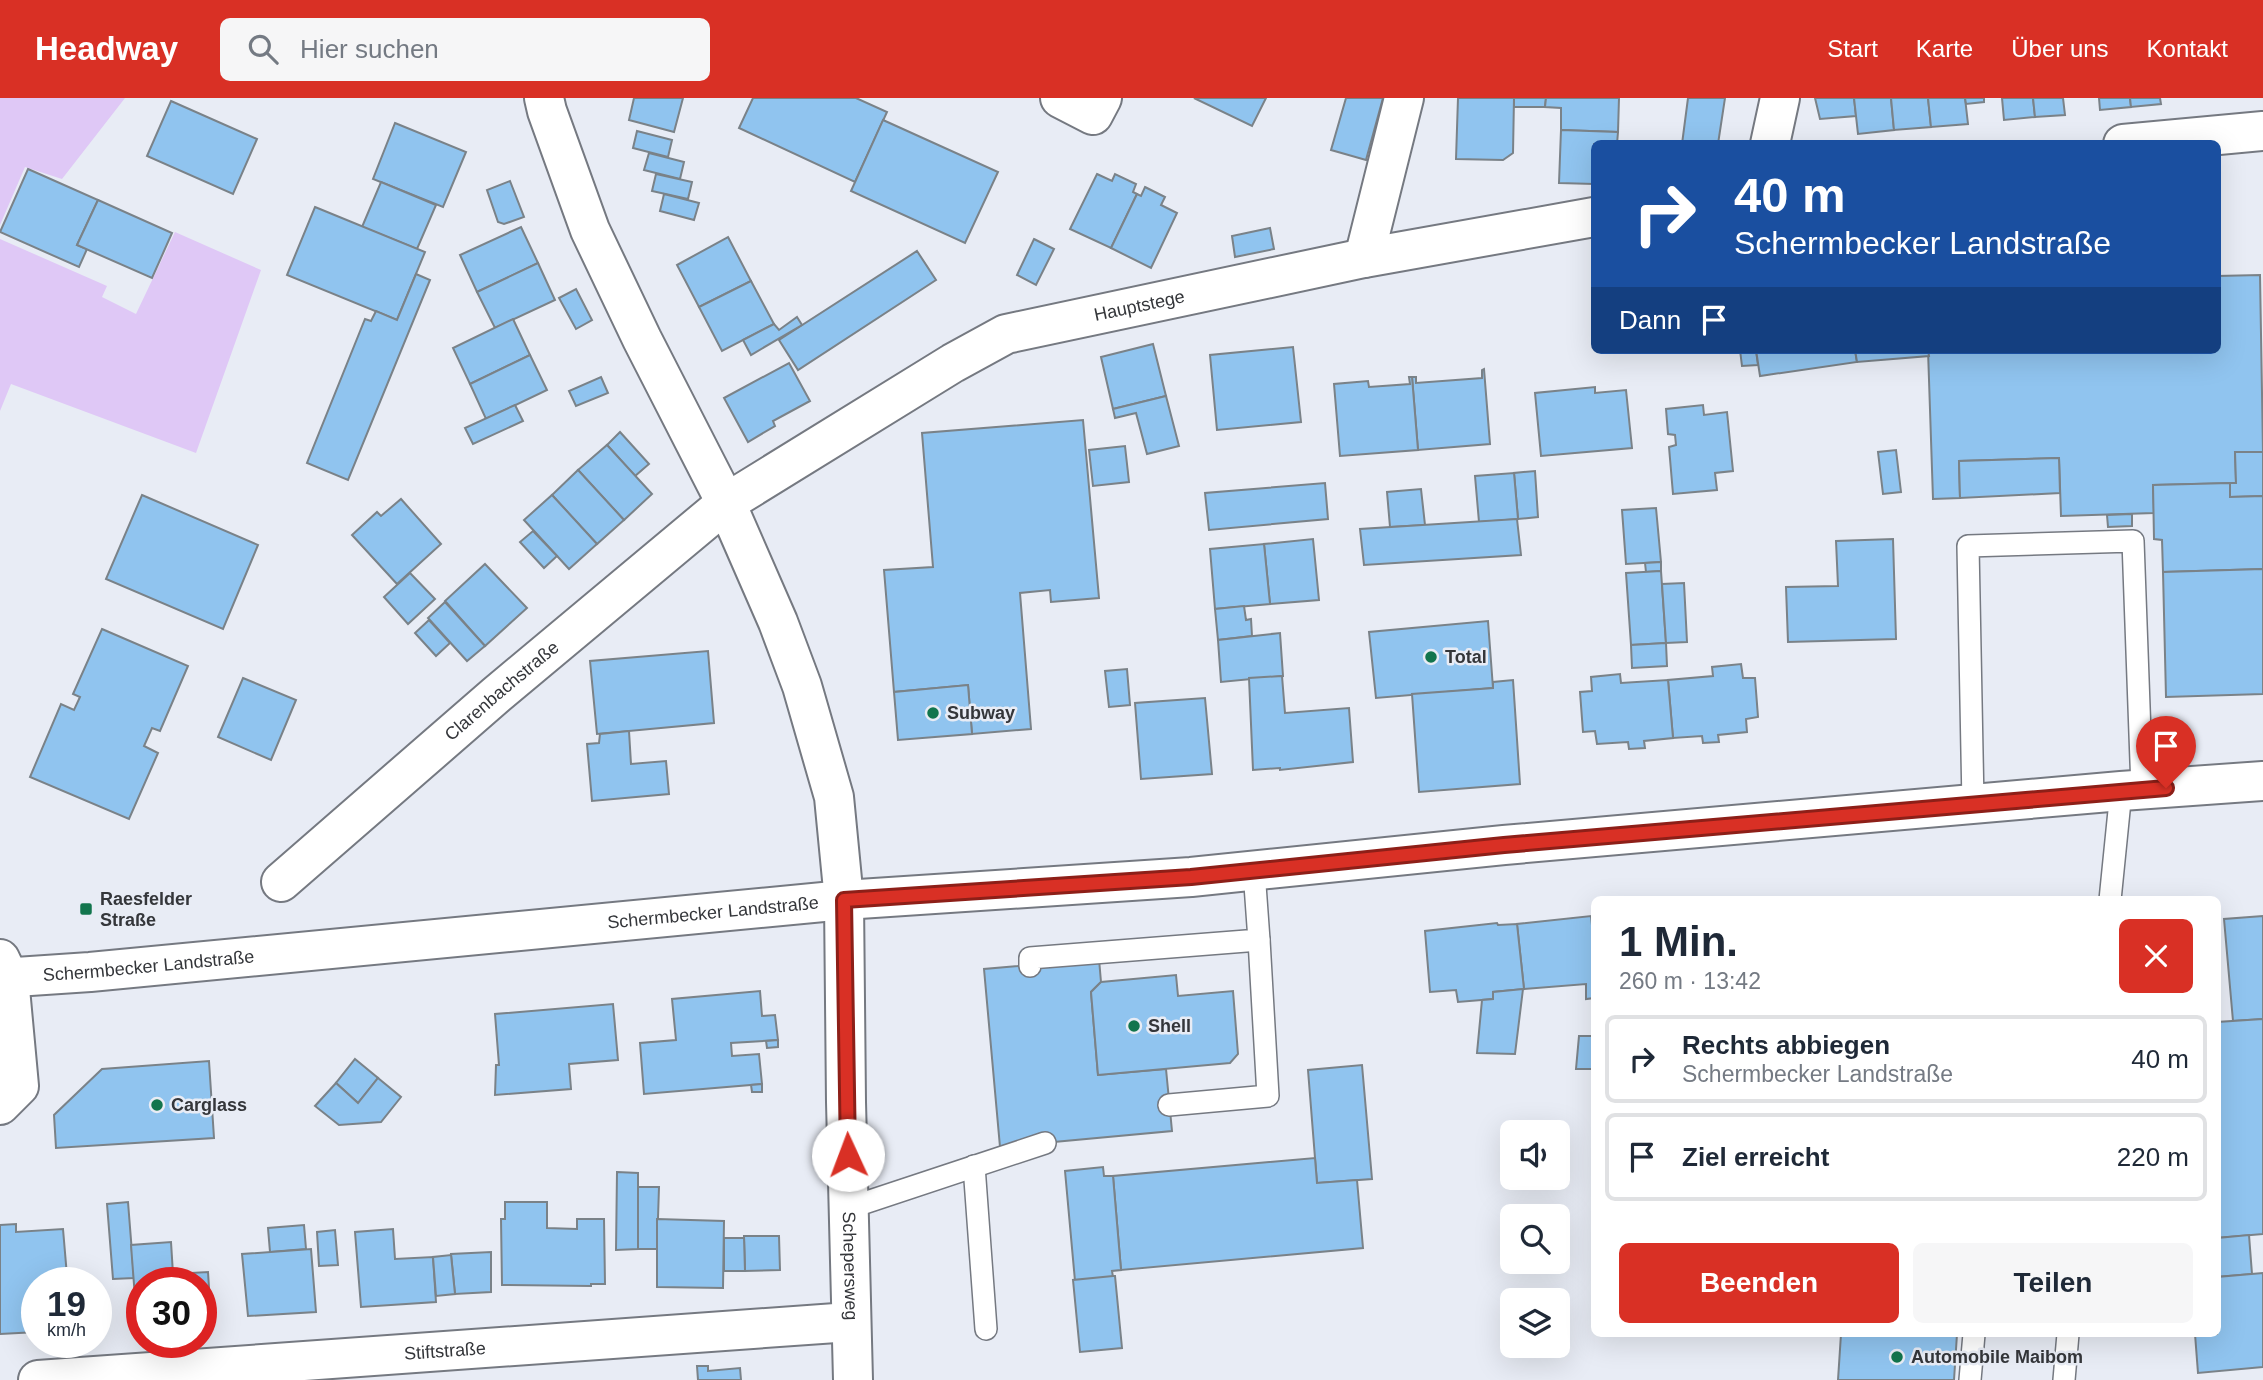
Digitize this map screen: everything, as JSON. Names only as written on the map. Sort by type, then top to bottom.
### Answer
[{"type":"street","points":[[544,98],[590,230],[642,340],[726,503],[778,622],[802,686],[834,797],[844,900]]},
{"type":"street","points":[[1060,98],[1098,107]]},
{"type":"street","points":[[1364,258],[1404,98]]},
{"type":"street","points":[[1771,140],[1780,98]]},
{"type":"street","points":[[2166,140],[2263,131]]},
{"type":"street","name":"Hauptstege","points":[[726,503],[953,363],[1006,334],[1364,258],[1591,218]]},
{"type":"street","name":"Clarenbachstraße","points":[[281,882],[496,695],[726,503]]},
{"type":"street","name":"Schermbecker Landstraße","points":[[3,972],[117,970],[844,900],[1191,877],[1504,845],[2131,790],[2263,781]]},
{"type":"street","name":"Schepersweg","points":[[844,900],[853,1380]]},
{"type":"street","points":[[0,1105],[19,1086],[3,972]]},
{"type":"street","name":"Stiftstraße","points":[[38,1380],[850,1322]]},
{"type":"lane","points":[[1973,804],[1968,546],[2133,541],[2131,790],[2111,896]]},
{"type":"lane","points":[[1169,1105],[1268,1096],[1254,871]]},
{"type":"lane","points":[[1030,966],[1030,958],[1259,940]]},
{"type":"lane","points":[[849,1208],[1045,1143]]},
{"type":"lane","points":[[974,1166],[986,1329]]},
{"type":"lane","points":[[1970,1380],[1974,1337]]},
{"type":"lane","points":[[2064,1380],[2068,1337]]},
{"type":"shaded area","points":[[0,98],[125,98],[62,179],[25,167],[0,225]]},
{"type":"shaded area","points":[[175,232],[261,270],[196,453],[11,384],[0,411],[0,239],[107,286],[102,297],[136,314]]},
{"type":"building","points":[[634,98],[683,98],[674,132],[629,120]]},
{"type":"building","points":[[753,98],[856,98],[887,112],[855,182],[739,128]]},
{"type":"building","points":[[1194,98],[1266,98],[1252,126]]},
{"type":"building","points":[[1346,98],[1383,98],[1366,160],[1331,150]]},
{"type":"building","points":[[1458,98],[1514,98],[1513,153],[1503,160],[1456,159]]},
{"type":"building","points":[[1514,98],[1546,98],[1545,107],[1514,107]]},
{"type":"building","points":[[1546,98],[1619,98],[1618,132],[1561,130],[1561,108],[1545,107]]},
{"type":"building","points":[[1688,98],[1725,98],[1719,140],[1683,140]]},
{"type":"building","points":[[1815,98],[1854,98],[1856,116],[1820,119]]},
{"type":"building","points":[[1854,98],[1891,98],[1894,130],[1858,134]]},
{"type":"building","points":[[1891,98],[1928,98],[1931,127],[1894,130]]},
{"type":"building","points":[[1928,98],[1965,98],[1968,124],[1931,127]]},
{"type":"building","points":[[1965,98],[1984,98],[1984,102],[1966,104]]},
{"type":"building","points":[[2002,98],[2033,98],[2035,117],[2004,120]]},
{"type":"building","points":[[2033,98],[2063,98],[2065,115],[2035,117]]},
{"type":"building","points":[[2099,98],[2130,98],[2131,107],[2100,110]]},
{"type":"building","points":[[2130,98],[2160,98],[2161,104],[2131,107]]},
{"type":"building","points":[[171,101],[257,139],[233,194],[147,156]]},
{"type":"building","points":[[883,120],[998,172],[965,243],[851,191]]},
{"type":"building","points":[[395,123],[466,152],[443,207],[373,179]]},
{"type":"building","points":[[1561,130],[1618,132],[1617,140],[1591,140],[1591,184],[1559,183]]},
{"type":"building","points":[[637,131],[672,140],[668,157],[633,148]]},
{"type":"building","points":[[649,153],[684,162],[680,179],[644,170]]},
{"type":"building","points":[[28,169],[98,200],[77,245],[87,249],[79,267],[0,232]]},
{"type":"building","points":[[656,174],[692,182],[688,199],[652,191]]},
{"type":"building","points":[[1097,174],[1112,181],[1115,174],[1136,184],[1133,192],[1137,194],[1111,248],[1070,229]]},
{"type":"building","points":[[510,181],[524,217],[504,224],[498,222],[487,190]]},
{"type":"building","points":[[381,182],[436,205],[417,249],[362,227]]},
{"type":"building","points":[[1145,187],[1165,197],[1161,205],[1177,213],[1151,268],[1111,248],[1137,194],[1141,196]]},
{"type":"building","points":[[664,194],[699,203],[694,220],[660,211]]},
{"type":"building","points":[[98,200],[172,233],[152,278],[77,245]]},
{"type":"building","points":[[315,207],[425,252],[397,320],[287,275]]},
{"type":"building","points":[[521,227],[538,263],[477,292],[460,255]]},
{"type":"building","points":[[1270,228],[1274,249],[1235,257],[1232,236]]},
{"type":"building","points":[[728,237],[751,281],[699,307],[677,265]]},
{"type":"building","points":[[1034,239],[1054,249],[1036,285],[1017,275]]},
{"type":"building","points":[[917,251],[936,280],[798,370],[779,340]]},
{"type":"building","points":[[538,263],[555,300],[495,328],[477,292]]},
{"type":"building","points":[[416,274],[430,280],[348,480],[307,463],[365,319],[371,321],[376,311],[397,320]]},
{"type":"building","points":[[2260,275],[2263,452],[2235,452],[2236,483],[2153,485],[2154,513],[2061,516],[2059,458],[1959,461],[1960,498],[1933,499],[1928,354],[2221,354],[2221,276]]},
{"type":"building","points":[[751,281],[774,324],[722,351],[699,307]]},
{"type":"building","points":[[576,289],[592,320],[576,329],[559,298]]},
{"type":"building","points":[[797,317],[802,325],[751,355],[743,340],[774,324],[779,330]]},
{"type":"building","points":[[513,319],[530,355],[470,384],[453,348]]},
{"type":"building","points":[[1153,344],[1166,396],[1113,409],[1101,357]]},
{"type":"building","points":[[1293,347],[1301,422],[1217,430],[1210,355]]},
{"type":"building","points":[[1740,354],[1757,354],[1758,365],[1742,366]]},
{"type":"building","points":[[1757,354],[1856,354],[1857,362],[1760,376]]},
{"type":"building","points":[[1856,354],[1929,356],[1857,362]]},
{"type":"building","points":[[530,355],[547,390],[486,419],[470,384]]},
{"type":"building","points":[[789,363],[810,401],[773,421],[775,426],[748,442],[724,398]]},
{"type":"building","points":[[1484,369],[1490,444],[1418,450],[1412,377],[1416,377],[1416,383],[1482,378]]},
{"type":"building","points":[[601,377],[608,393],[576,406],[569,391]]},
{"type":"building","points":[[1409,377],[1412,377],[1418,450],[1340,456],[1334,384],[1368,381],[1369,387],[1410,384]]},
{"type":"building","points":[[1595,387],[1595,393],[1626,390],[1632,448],[1541,456],[1535,393]]},
{"type":"building","points":[[1166,396],[1179,446],[1147,454],[1136,413],[1115,418],[1113,409]]},
{"type":"building","points":[[515,405],[523,421],[473,444],[465,428]]},
{"type":"building","points":[[1703,405],[1704,415],[1727,412],[1733,471],[1715,473],[1717,490],[1673,494],[1669,447],[1676,445],[1675,435],[1668,434],[1666,409]]},
{"type":"building","points":[[1083,420],[1099,598],[1051,602],[1050,590],[1020,593],[1031,729],[972,734],[968,685],[894,692],[884,570],[933,567],[922,433]]},
{"type":"building","points":[[620,432],[649,464],[635,476],[607,445]]},
{"type":"building","points":[[607,445],[652,494],[624,520],[578,470]]},
{"type":"building","points":[[1125,446],[1129,482],[1093,486],[1089,450]]},
{"type":"building","points":[[1896,450],[1901,492],[1883,494],[1878,452]]},
{"type":"building","points":[[2235,452],[2263,452],[2263,496],[2230,497],[2230,483],[2236,483]]},
{"type":"building","points":[[2059,458],[2060,493],[1960,498],[1959,461]]},
{"type":"building","points":[[578,470],[624,520],[597,544],[552,495]]},
{"type":"building","points":[[1535,471],[1538,517],[1518,519],[1514,473]]},
{"type":"building","points":[[1514,473],[1518,519],[1479,522],[1475,476]]},
{"type":"building","points":[[1325,483],[1328,519],[1209,530],[1205,493]]},
{"type":"building","points":[[2230,483],[2230,497],[2263,496],[2263,569],[2163,572],[2162,540],[2154,539],[2153,485]]},
{"type":"building","points":[[1421,489],[1425,525],[1390,527],[1387,492]]},
{"type":"building","points":[[142,495],[258,545],[223,629],[106,579]]},
{"type":"building","points":[[552,495],[597,544],[569,569],[524,520]]},
{"type":"building","points":[[401,499],[441,544],[397,584],[352,535],[377,512],[381,516]]},
{"type":"building","points":[[1656,508],[1661,562],[1626,564],[1622,510]]},
{"type":"building","points":[[2132,514],[2132,526],[2108,527],[2107,515]]},
{"type":"building","points":[[1517,519],[1521,555],[1364,565],[1360,529]]},
{"type":"building","points":[[533,531],[557,556],[544,568],[520,542]]},
{"type":"building","points":[[1313,539],[1319,600],[1270,604],[1264,544]]},
{"type":"building","points":[[1893,539],[1896,639],[1788,642],[1786,587],[1838,586],[1836,541]]},
{"type":"building","points":[[1264,544],[1270,604],[1215,609],[1210,549]]},
{"type":"building","points":[[1661,562],[1661,571],[1646,572],[1645,563]]},
{"type":"building","points":[[485,564],[527,608],[485,646],[445,601]]},
{"type":"building","points":[[2263,569],[2263,694],[2166,697],[2163,572]]},
{"type":"building","points":[[1661,571],[1666,643],[1631,645],[1626,573]]},
{"type":"building","points":[[410,573],[435,599],[408,624],[384,597]]},
{"type":"building","points":[[1684,583],[1687,642],[1666,643],[1662,584]]},
{"type":"building","points":[[445,602],[485,646],[467,661],[428,618]]},
{"type":"building","points":[[1244,606],[1246,620],[1251,619],[1252,636],[1218,640],[1215,609]]},
{"type":"building","points":[[429,620],[450,643],[436,656],[415,633]]},
{"type":"building","name":"Total","points":[[1488,621],[1493,688],[1376,698],[1369,632]]},
{"type":"building","points":[[102,629],[188,666],[160,731],[152,728],[144,746],[158,753],[129,819],[30,777],[61,704],[74,710],[80,697],[73,694]]},
{"type":"building","points":[[1280,633],[1283,676],[1221,682],[1218,640]]},
{"type":"building","points":[[1666,643],[1667,666],[1632,668],[1631,645]]},
{"type":"building","points":[[708,651],[714,723],[597,734],[590,661]]},
{"type":"building","points":[[1741,664],[1743,678],[1755,678],[1758,717],[1746,719],[1747,732],[1718,735],[1719,742],[1703,743],[1702,736],[1673,738],[1668,680],[1713,676],[1712,667]]},
{"type":"building","points":[[1127,669],[1130,705],[1109,707],[1105,671]]},
{"type":"building","points":[[1620,674],[1621,683],[1668,680],[1673,738],[1644,741],[1645,748],[1629,749],[1628,742],[1597,744],[1595,731],[1583,732],[1580,692],[1592,691],[1591,677]]},
{"type":"building","points":[[1282,676],[1285,713],[1349,708],[1353,762],[1280,770],[1253,770],[1249,678]]},
{"type":"building","points":[[243,678],[296,700],[271,760],[218,737]]},
{"type":"building","points":[[1513,680],[1520,784],[1419,792],[1412,694],[1493,688],[1493,682]]},
{"type":"building","name":"Subway","points":[[968,685],[972,734],[898,740],[894,692]]},
{"type":"building","points":[[1205,698],[1212,774],[1141,779],[1135,703]]},
{"type":"building","points":[[629,731],[631,764],[666,761],[669,794],[592,801],[587,744],[599,743],[600,734]]},
{"type":"building","points":[[1591,916],[1591,998],[1586,999],[1586,984],[1524,989],[1517,924]]},
{"type":"building","points":[[2263,916],[2263,1019],[2233,1021],[2224,919]]},
{"type":"building","points":[[1497,923],[1517,924],[1524,989],[1493,992],[1493,999],[1458,1002],[1456,990],[1430,992],[1425,931]]},
{"type":"building","points":[[1099,959],[1101,982],[1091,992],[1098,1075],[1166,1069],[1172,1131],[1000,1147],[984,969]]},
{"type":"building","points":[[1176,975],[1178,996],[1233,991],[1238,1054],[1230,1063],[1098,1075],[1091,992],[1101,982]]},
{"type":"building","points":[[1523,989],[1515,1054],[1477,1053],[1482,1000],[1493,999],[1493,992]]},
{"type":"building","points":[[760,991],[762,1016],[775,1015],[778,1040],[731,1043],[732,1056],[759,1054],[762,1084],[644,1094],[640,1043],[676,1040],[672,999]]},
{"type":"building","points":[[613,1004],[618,1060],[569,1064],[571,1089],[495,1095],[496,1065],[499,1065],[495,1014]]},
{"type":"building","points":[[2263,1019],[2263,1234],[2221,1238],[2221,1022]]},
{"type":"building","points":[[1579,1036],[1591,1036],[1591,1069],[1576,1069]]},
{"type":"building","points":[[778,1040],[778,1047],[767,1048],[766,1041]]},
{"type":"building","points":[[355,1059],[378,1078],[358,1103],[336,1083]]},
{"type":"building","points":[[209,1061],[214,1138],[56,1148],[54,1115],[102,1069]]},
{"type":"building","points":[[1362,1065],[1372,1179],[1317,1183],[1308,1070]]},
{"type":"building","points":[[378,1078],[401,1097],[381,1122],[339,1125],[315,1106],[336,1083],[358,1103]]},
{"type":"building","points":[[762,1084],[762,1092],[752,1092],[751,1085]]},
{"type":"building","points":[[1315,1158],[1317,1183],[1357,1180],[1363,1248],[1121,1270],[1113,1176]]},
{"type":"building","points":[[1103,1167],[1104,1176],[1113,1176],[1121,1270],[1112,1271],[1113,1277],[1075,1281],[1065,1171]]},
{"type":"building","points":[[617,1172],[638,1173],[638,1249],[616,1250]]},
{"type":"building","points":[[638,1187],[659,1187],[657,1249],[638,1249]]},
{"type":"building","points":[[128,1202],[133,1267],[126,1267],[126,1278],[113,1279],[107,1204]]},
{"type":"building","points":[[505,1202],[547,1202],[547,1228],[577,1229],[577,1219],[604,1219],[605,1284],[502,1285],[501,1219],[505,1219]]},
{"type":"building","points":[[657,1219],[724,1221],[723,1288],[657,1287]]},
{"type":"building","points":[[16,1224],[16,1232],[63,1229],[66,1267],[21,1267],[21,1333],[0,1334],[0,1225]]},
{"type":"building","points":[[304,1225],[306,1249],[270,1252],[268,1228]]},
{"type":"building","points":[[393,1229],[395,1259],[433,1257],[436,1302],[361,1307],[355,1232]]},
{"type":"building","points":[[335,1230],[338,1265],[319,1266],[317,1232]]},
{"type":"building","points":[[2249,1235],[2252,1274],[2221,1277],[2221,1238]]},
{"type":"building","points":[[744,1236],[779,1236],[780,1270],[745,1271]]},
{"type":"building","points":[[724,1238],[744,1238],[745,1271],[724,1271]]},
{"type":"building","points":[[171,1242],[173,1267],[133,1267],[131,1245]]},
{"type":"building","points":[[311,1249],[316,1312],[248,1316],[242,1254]]},
{"type":"building","points":[[491,1252],[491,1292],[455,1294],[451,1254]]},
{"type":"building","points":[[451,1255],[455,1294],[436,1296],[433,1257]]},
{"type":"building","points":[[2263,1273],[2263,1367],[2198,1373],[2195,1337],[2221,1337],[2221,1277]]},
{"type":"building","points":[[1115,1276],[1122,1348],[1080,1352],[1073,1280]]},
{"type":"building","name":"Automobile Maibom","points":[[1841,1337],[1957,1337],[1954,1380],[1838,1380]]},
{"type":"building","points":[[697,1366],[708,1366],[708,1371],[740,1368],[741,1380],[698,1380]]},
{"type":"place","name":"Total","points":[[1431,657]]},
{"type":"place","name":"Subway","points":[[933,713]]},
{"type":"place","name":"Raesfelder Straße","points":[[86,909]]},
{"type":"place","name":"Shell","points":[[1134,1026]]},
{"type":"place","name":"Carglass","points":[[157,1105]]},
{"type":"place","name":"Automobile Maibom","points":[[1897,1357]]},
{"type":"route","points":[[848,1155],[844,900],[1191,877],[1504,845],[2166,788]]}]
